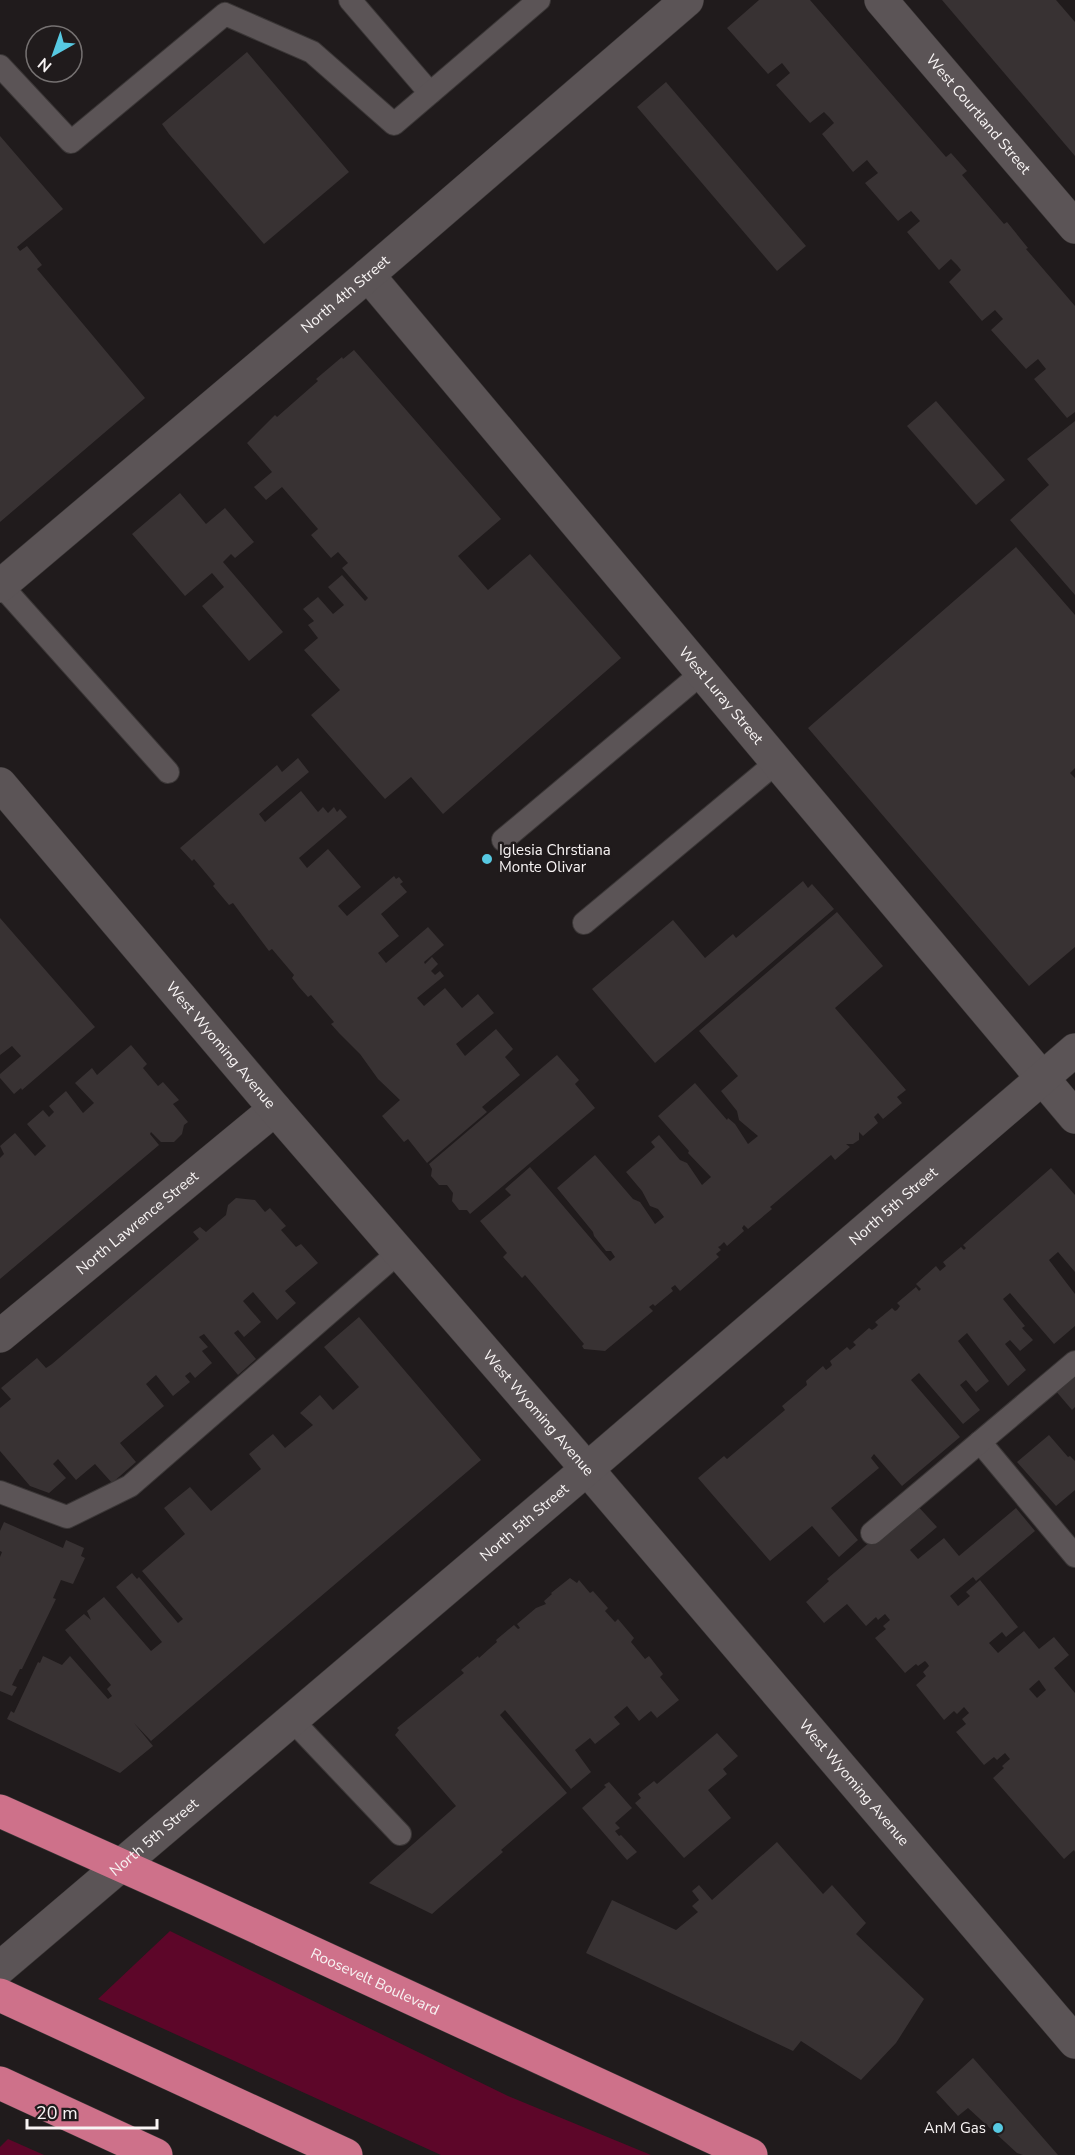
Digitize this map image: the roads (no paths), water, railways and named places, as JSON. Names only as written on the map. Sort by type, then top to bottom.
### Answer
[{"type":"highway","name":"Roosevelt Boulevard","points":[[0,1811],[751,2155]]},
{"type":"highway","points":[[0,1995],[346,2155]]},
{"type":"highway","points":[[0,2083],[156,2155]]},
{"type":"street","name":"North 4th Street","points":[[0,585],[368,275],[687,0]]},
{"type":"street","name":"West Courtland Street","points":[[881,0],[1075,227]]},
{"type":"street","name":"West Luray Street","points":[[368,275],[1075,1117]]},
{"type":"street","name":"West Wyoming Avenue","points":[[0,784],[275,1109],[587,1469],[1075,2042]]},
{"type":"street","name":"North 5th Street","points":[[0,1968],[1075,1050]]},
{"type":"street","name":"North Lawrence Street","points":[[0,1336],[275,1109]]},
{"type":"lane","points":[[350,0],[430,93]]},
{"type":"lane","points":[[0,66],[71,142],[225,14],[312,52],[394,124],[539,0]]},
{"type":"lane","points":[[0,585],[168,772]]},
{"type":"lane","points":[[503,840],[702,673]]},
{"type":"lane","points":[[584,923],[777,762]]},
{"type":"lane","points":[[0,1492],[68,1517],[130,1486],[399,1252]]},
{"type":"lane","points":[[872,1533],[1075,1362]]},
{"type":"lane","points":[[980,1442],[1075,1556]]},
{"type":"lane","points":[[292,1720],[400,1834]]},
{"type":"place","name":"Iglesia Chrstiana Monte Olivar","points":[[487,859]]},
{"type":"place","name":"AnM Gas","points":[[998,2128]]}]
